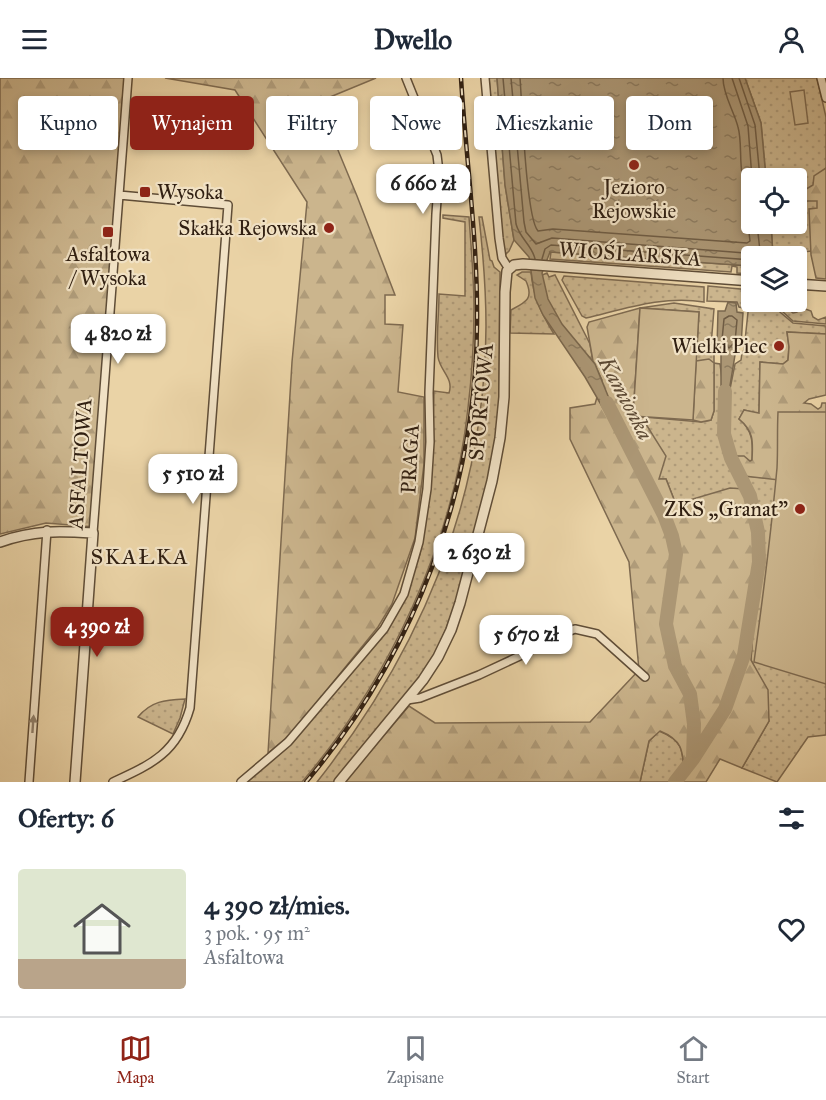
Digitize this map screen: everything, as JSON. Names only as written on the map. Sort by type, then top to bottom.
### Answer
[{"type":"street","name":"ASFALTOWA","points":[[75,782],[128,78]]},
{"type":"street","name":"PRAGA","points":[[241,782],[288,742],[384,629],[404,594],[419,542],[427,489],[430,442],[431,333],[439,172],[437,155],[406,78]]},
{"type":"street","points":[[485,78],[499,238],[502,258],[508,270]]},
{"type":"street","points":[[821,78],[826,98]]},
{"type":"street","points":[[113,782],[143,769],[164,754],[178,737],[189,708],[228,205],[119,195]]},
{"type":"street","name":"WIOŚLARSKA","points":[[508,270],[514,265],[523,264],[741,280]]},
{"type":"street","name":"SPORTOWA","points":[[339,782],[407,700],[434,663],[451,630],[460,603],[492,481],[500,438],[504,397],[505,292],[508,270]]},
{"type":"street","points":[[807,285],[826,286]]},
{"type":"street","points":[[0,542],[21,534],[47,531],[93,533]]},
{"type":"street","points":[[29,782],[47,531]]},
{"type":"street","points":[[407,700],[420,699],[479,675],[524,654],[559,634],[575,629],[597,634],[645,677]]},
{"type":"green space","points":[[0,78],[130,78],[95,527],[46,523],[0,534]]},
{"type":"green space","points":[[165,78],[376,78],[332,96],[266,96],[266,138],[254,120],[254,96],[239,96],[235,90]]},
{"type":"green space","points":[[489,78],[497,78],[498,96],[490,96]]},
{"type":"green space","points":[[745,78],[817,78],[826,117],[826,274],[811,251],[807,252],[807,246],[772,246],[772,234],[807,234],[807,168],[765,168],[761,123]]},
{"type":"green space","points":[[804,90],[808,123],[795,125],[790,92]]},
{"type":"green space","points":[[274,150],[338,150],[395,295],[385,295],[385,324],[403,325],[398,392],[424,397],[424,464],[415,538],[392,604],[378,627],[291,734],[268,753],[292,362],[307,202]]},
{"type":"green space","points":[[495,150],[502,150],[505,185],[514,240],[506,254],[503,246]]},
{"type":"green space","points":[[826,168],[826,279],[816,278],[811,255],[809,209],[817,208],[817,201],[807,201],[807,189],[813,185],[814,176]]},
{"type":"green space","points":[[443,215],[469,217],[474,333],[472,371],[460,458],[448,509],[432,558],[389,654],[363,699],[334,742],[302,782],[243,782],[294,738],[376,644],[410,583],[420,554],[428,498],[434,391],[449,393],[450,388],[450,383],[438,357],[439,294],[465,296],[465,222],[443,218]]},
{"type":"green space","points":[[479,217],[482,217],[490,260],[500,272],[499,406],[493,459],[469,556],[462,554],[459,569],[465,571],[461,585],[453,612],[423,675],[335,782],[317,782],[388,679],[416,624],[440,568],[460,510],[474,451],[483,389],[486,312]]},
{"type":"green space","points":[[551,252],[741,265],[741,273],[737,273],[737,267],[732,266],[731,272],[550,259]]},
{"type":"green space","points":[[522,272],[531,272],[538,304],[554,334],[510,333],[511,310],[529,296],[526,281],[517,275]]},
{"type":"green space","points":[[547,273],[549,277],[555,275],[590,344],[593,361],[578,347],[553,315],[540,276]]},
{"type":"green space","points":[[564,276],[704,287],[704,302],[674,300],[659,302],[586,318],[582,316],[562,280]]},
{"type":"green space","points":[[708,286],[741,289],[741,308],[737,302],[707,301]]},
{"type":"green space","points":[[674,303],[714,309],[711,346],[714,351],[714,363],[696,361],[699,312],[640,308]]},
{"type":"green space","points":[[640,308],[633,416],[644,421],[666,456],[659,479],[666,479],[675,502],[683,502],[730,488],[745,489],[750,498],[759,532],[751,660],[768,690],[769,721],[742,768],[720,759],[706,782],[676,782],[684,772],[682,752],[673,738],[660,731],[649,741],[640,782],[344,782],[409,706],[435,723],[590,722],[639,670],[629,562],[570,439],[570,408],[595,404],[602,380],[593,361],[587,327],[589,322]]},
{"type":"green space","points":[[640,308],[699,312],[693,420],[633,416]]},
{"type":"green space","points":[[807,310],[818,320],[826,317],[826,324],[793,321],[783,312],[807,312]]},
{"type":"green space","points":[[748,312],[780,312],[793,323],[826,326],[826,334],[787,332],[788,360],[783,364],[760,362],[759,414],[744,410],[739,419],[751,437],[752,460],[735,475],[779,479],[826,680],[826,735],[808,737],[777,782],[742,768],[769,721],[756,670],[751,660],[759,532],[750,498],[675,502],[666,479],[659,479],[652,434],[648,427],[633,416],[701,422],[711,420],[714,411],[714,363],[720,364],[726,409],[735,364],[741,360]]},
{"type":"green space","points":[[787,332],[826,334],[826,395],[809,399],[804,403],[811,404],[818,409],[822,403],[826,403],[826,417],[779,480],[735,475],[731,467],[737,456],[744,456],[752,460],[750,432],[739,419],[744,410],[759,413],[760,362],[783,364],[788,360]]},
{"type":"green space","points":[[709,359],[714,363],[714,411],[711,420],[701,422],[693,420],[696,361]]},
{"type":"green space","name":"ZKS „Granat”","points":[[778,412],[826,412],[826,684],[754,662],[777,468]]},
{"type":"green space","points":[[185,699],[173,734],[138,717],[159,702]]},
{"type":"green space","points":[[659,731],[667,734],[680,746],[684,772],[676,782],[640,782],[649,741]]},
{"type":"water","name":"Jezioro Rejowskie","points":[[497,78],[745,78],[761,123],[765,168],[741,168],[741,234],[772,234],[772,246],[741,246],[741,265],[550,252],[542,273],[548,299],[562,324],[595,364],[617,418],[612,420],[543,315],[535,298],[529,257],[514,240],[505,185],[502,150],[614,150],[614,96],[498,96]]},
{"type":"water","points":[[728,302],[736,303],[737,312],[743,313],[741,346],[736,349],[726,410],[721,409],[721,354],[717,346],[718,311],[725,311]]},
{"type":"waterway","name":"Kamionka","points":[[693,759],[725,709],[744,655],[759,562],[758,532],[750,496],[731,458],[724,434],[725,391]]},
{"type":"waterway","name":"Kamionka","points":[[607,403],[664,515],[676,554],[666,624],[675,666],[690,694],[694,724],[693,759],[675,782]]},
{"type":"railway","points":[[306,782],[345,732],[379,679],[408,624],[432,567],[451,508],[465,447],[474,386],[477,292],[461,78]]},
{"type":"place","name":"Jezioro Rejowskie","points":[[634,165]]},
{"type":"place","name":"Wysoka","points":[[145,192]]},
{"type":"place","name":"Skałka Rejowska","points":[[329,228]]},
{"type":"place","name":"Asfaltowa / Wysoka","points":[[108,232]]},
{"type":"place","name":"Wielki Piec","points":[[779,346]]},
{"type":"place","name":"ZKS „Granat”","points":[[800,509]]},
{"type":"district","name":"SKAŁKA","points":[[140,556]]}]
